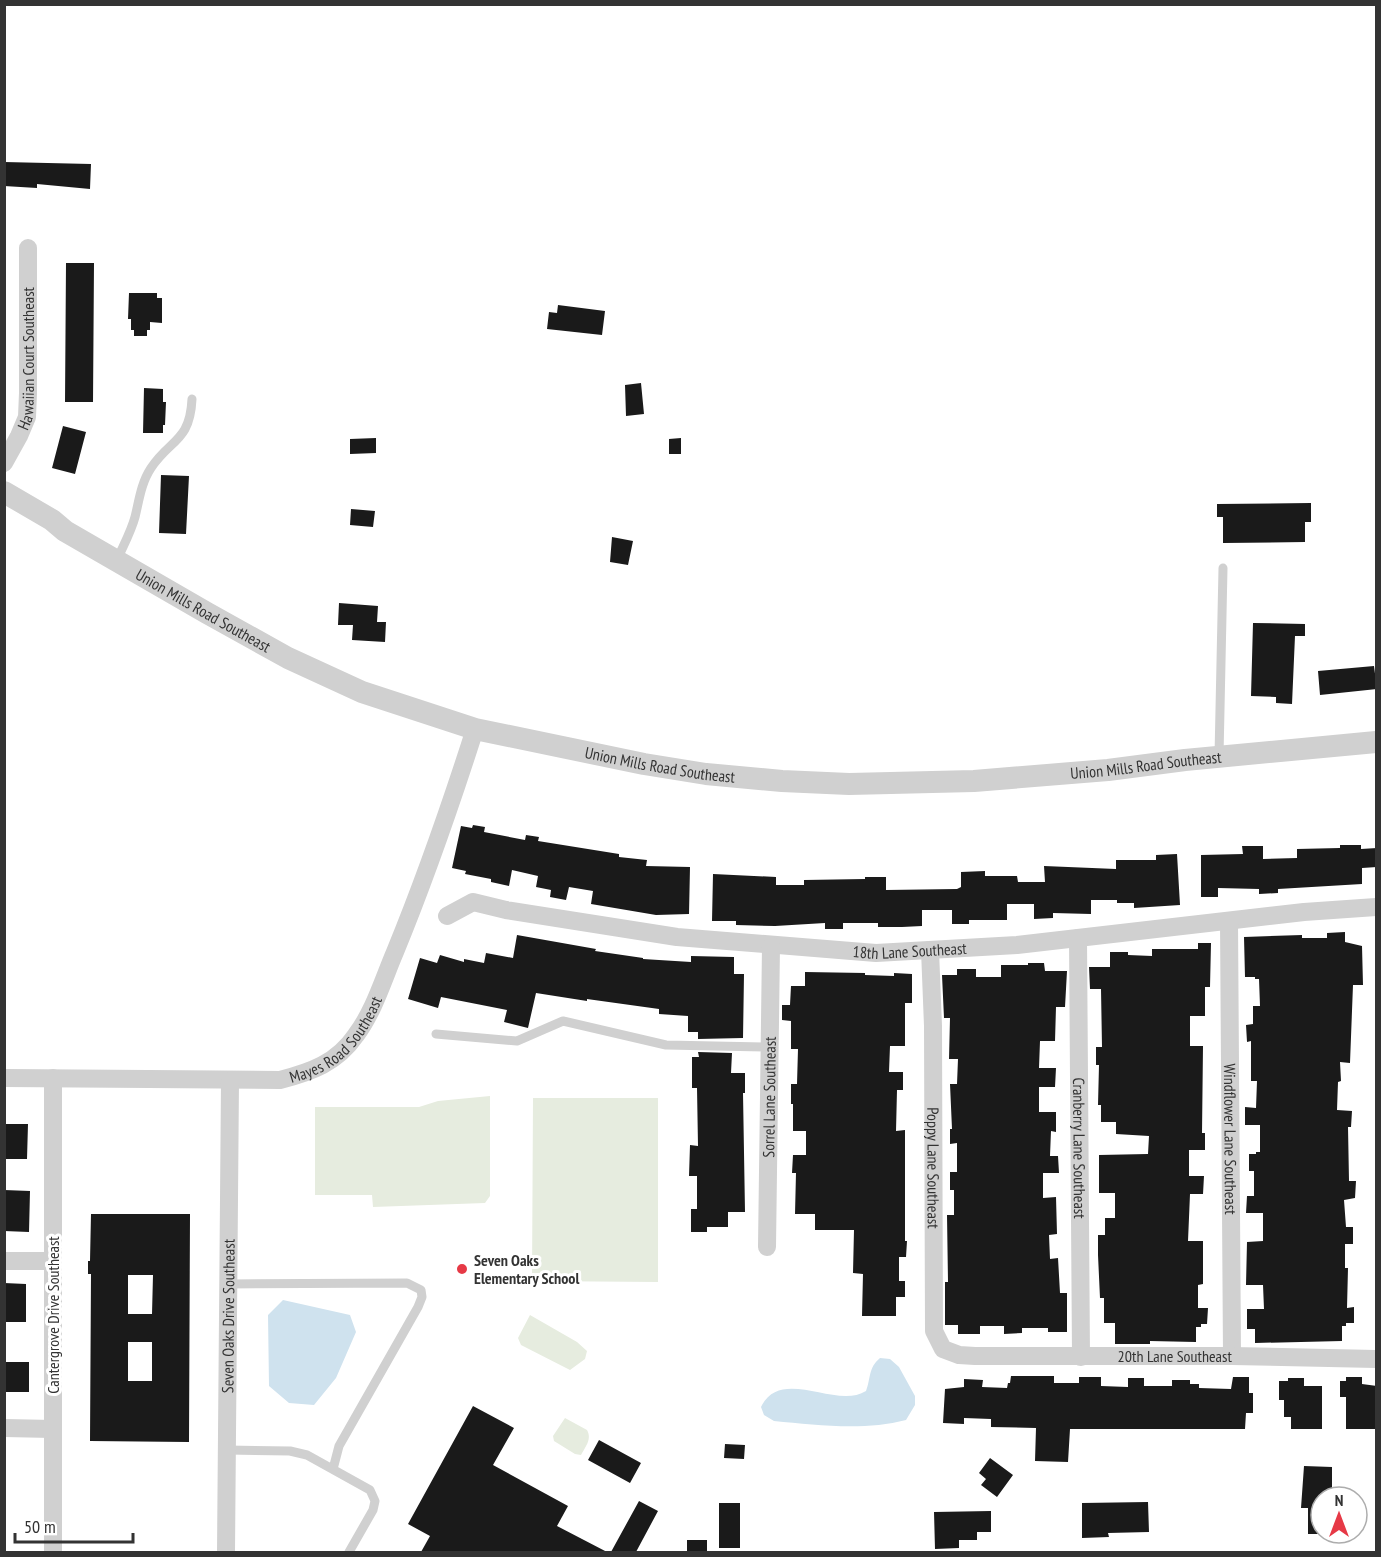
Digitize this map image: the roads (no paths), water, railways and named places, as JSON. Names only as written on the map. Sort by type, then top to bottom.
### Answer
[{"type":"street","name":"Hawaiian Court Southeast","points":[[4,464],[20,436],[27,417],[28,248]]},
{"type":"street","name":"Union Mills Road Southeast","points":[[4,492],[52,520],[65,531],[207,613],[288,658],[362,692],[475,729],[632,762],[706,774],[782,781],[849,784],[974,781],[1107,770],[1219,756],[1377,742]]},
{"type":"street","name":"Mayes Road Southeast","points":[[4,1078],[280,1080],[312,1072],[335,1057],[356,1036],[369,1015],[416,900],[475,729]]},
{"type":"street","name":"18th Lane Southeast","points":[[447,916],[473,902],[506,910],[678,937],[876,953],[1017,945],[1304,912],[1377,907]]},
{"type":"street","name":"Windflower Lane Southeast","points":[[1229,921],[1232,1356]]},
{"type":"street","name":"Cranberry Lane Southeast","points":[[1078,938],[1081,1357]]},
{"type":"street","name":"Sorrel Lane Southeast","points":[[767,1247],[771,946]]},
{"type":"street","name":"Poppy Lane Southeast","points":[[930,950],[933,1026],[934,1330],[943,1349],[959,1355],[975,1356]]},
{"type":"street","name":"Cantergrove Drive Southeast","points":[[53,1078],[53,1552]]},
{"type":"street","name":"Seven Oaks Drive Southeast","points":[[226,1552],[230,1081]]},
{"type":"street","points":[[4,1261],[53,1261]]},
{"type":"street","name":"20th Lane Southeast","points":[[975,1356],[1232,1356],[1377,1359]]},
{"type":"street","points":[[4,1428],[53,1429]]},
{"type":"lane","points":[[117,560],[134,520],[141,489],[150,469],[183,436],[192,414],[192,399]]},
{"type":"lane","points":[[1219,756],[1223,568]]},
{"type":"lane","points":[[436,1034],[517,1041],[562,1021],[666,1044],[770,1047]]},
{"type":"lane","points":[[228,1284],[407,1283],[421,1290],[422,1297],[418,1307],[339,1446],[333,1469]]},
{"type":"lane","points":[[227,1450],[290,1451],[307,1455],[370,1490],[375,1501],[373,1510],[349,1552]]},
{"type":"water","points":[[283,1300],[350,1315],[356,1332],[336,1378],[314,1405],[289,1403],[269,1386],[268,1315]]},
{"type":"water","points":[[880,1358],[890,1359],[899,1367],[915,1396],[915,1405],[906,1420],[874,1425],[840,1426],[774,1421],[764,1415],[761,1407],[770,1395],[782,1390],[795,1389],[840,1396],[866,1391],[872,1369]]},
{"type":"place","name":"Seven Oaks Elementary School","points":[[462,1269]]}]
